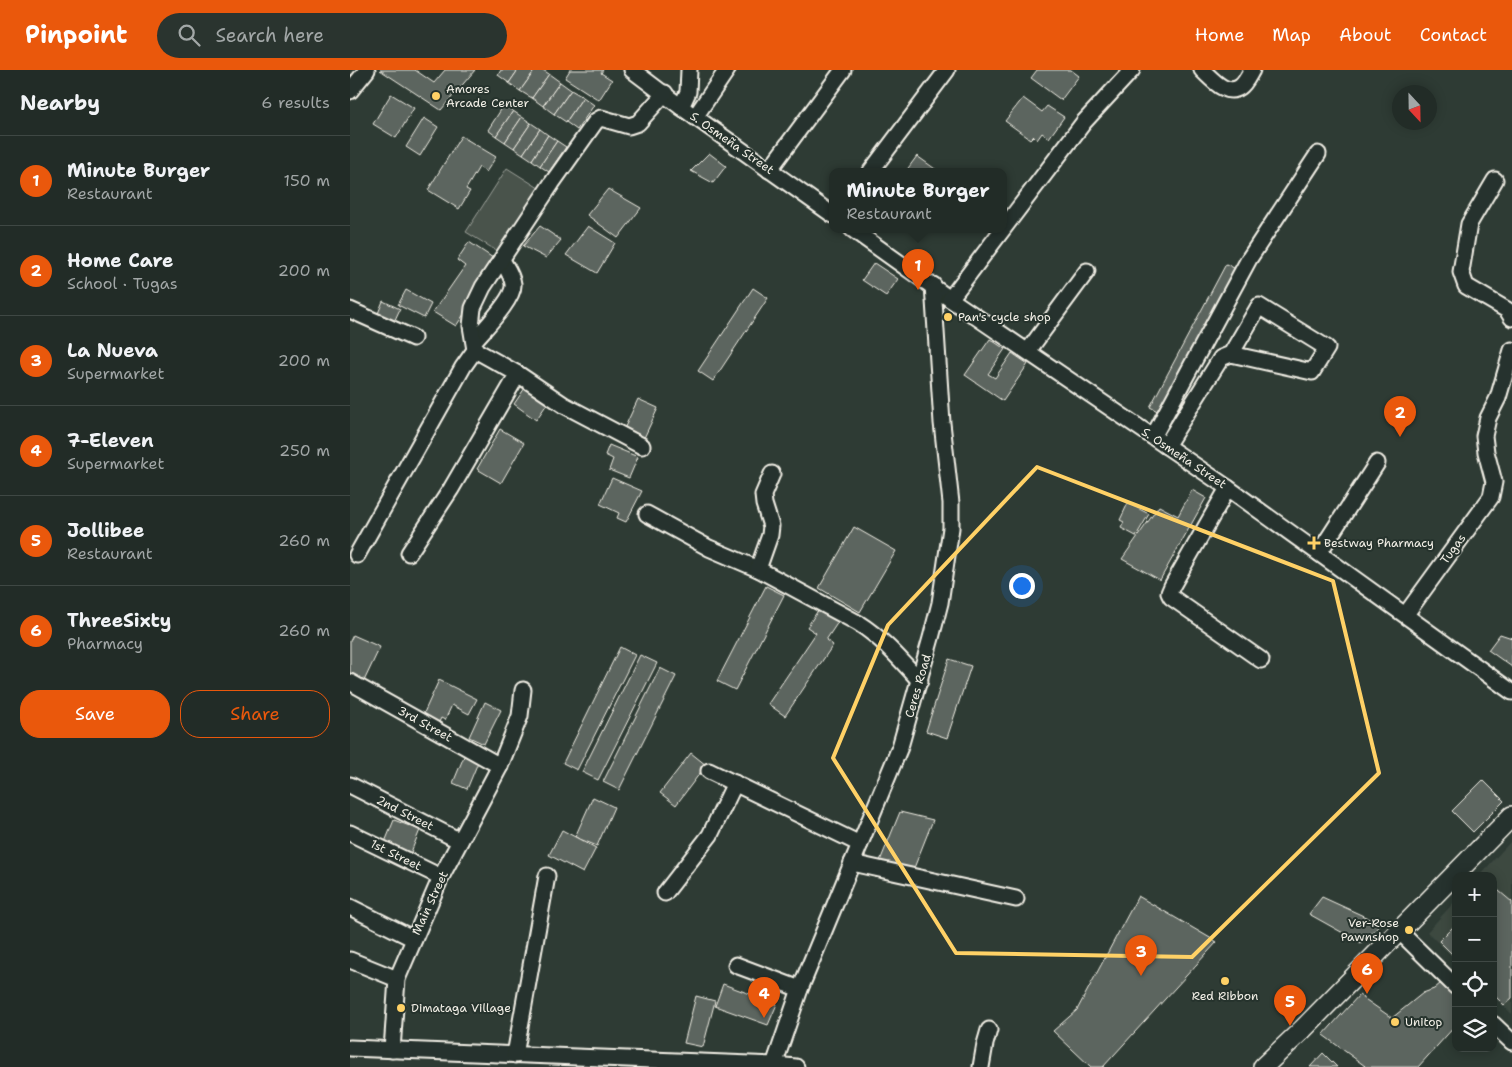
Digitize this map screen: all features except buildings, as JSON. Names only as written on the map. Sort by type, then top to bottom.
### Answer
[{"type":"main road","points":[[1263,1067],[1293,1040],[1512,816]]},
{"type":"street","points":[[350,91],[367,70]]},
{"type":"street","name":"S. Osmeña Street","points":[[632,70],[829,212]]},
{"type":"street","points":[[681,107],[688,92],[689,70]]},
{"type":"street","points":[[695,116],[727,70]]},
{"type":"street","points":[[769,170],[844,70]]},
{"type":"street","points":[[872,168],[947,70]]},
{"type":"street","points":[[1007,224],[1084,122],[1132,70]]},
{"type":"street","points":[[1202,70],[1222,88],[1232,90],[1241,87],[1252,70]]},
{"type":"street","points":[[642,446],[564,405],[474,346],[471,326],[473,308],[483,287],[596,121],[601,118],[629,126],[638,123],[665,93]]},
{"type":"street","points":[[1153,437],[1249,259],[1318,154]]},
{"type":"street","points":[[1495,180],[1469,224],[1461,272],[1466,286],[1507,310],[1512,318]]},
{"type":"street","name":"S. Osmeña Street","points":[[858,233],[950,299],[1228,488],[1406,614],[1512,692]]},
{"type":"street","points":[[950,299],[1000,233]]},
{"type":"street","points":[[357,555],[474,346],[510,297],[514,286],[502,260]]},
{"type":"street","points":[[1028,351],[1087,272]]},
{"type":"street","name":"Ceres Road","points":[[774,1065],[800,989],[900,748],[940,603],[951,528],[951,503],[942,422],[933,285]]},
{"type":"street","points":[[1166,446],[1221,358],[1231,354],[1312,372],[1327,348],[1260,306],[1231,354]]},
{"type":"street","points":[[350,310],[413,338]]},
{"type":"street","name":"Tugas","points":[[1406,614],[1491,497],[1494,482],[1484,436],[1488,418],[1498,398],[1512,350]]},
{"type":"street","points":[[409,553],[451,489],[518,374]]},
{"type":"street","points":[[1319,553],[1377,463]]},
{"type":"street","points":[[758,569],[770,535],[771,526],[763,495],[772,474]]},
{"type":"street","points":[[1228,488],[1169,593],[1171,597],[1262,660]]},
{"type":"street","points":[[646,514],[709,548],[758,569],[870,631],[898,656],[920,681]]},
{"type":"street","name":"3rd Street","points":[[350,682],[500,766]]},
{"type":"street","name":"Main Street","points":[[392,1050],[397,979],[441,877],[500,766],[520,716],[523,690]]},
{"type":"street","points":[[709,771],[860,844]]},
{"type":"street","points":[[665,893],[710,835],[735,783]]},
{"type":"street","name":"2nd Street","points":[[350,785],[460,841]]},
{"type":"street","name":"1st Street","points":[[350,833],[441,877]]},
{"type":"street","points":[[852,864],[1016,900]]},
{"type":"street","points":[[515,1055],[547,876]]},
{"type":"street","points":[[350,907],[414,939]]},
{"type":"street","points":[[1399,932],[1452,983]]},
{"type":"street","points":[[350,960],[397,979]]},
{"type":"street","points":[[736,965],[800,989]]},
{"type":"street","points":[[1497,1028],[1512,1041]]},
{"type":"street","points":[[981,1067],[989,1030]]},
{"type":"street","points":[[350,1048],[796,1067]]},
{"type":"highlighted area","points":[[1037,467],[1333,581],[1379,773],[1192,957],[956,953],[833,758],[888,625]]},
{"type":"shaded area","points":[[507,168],[542,190],[502,254],[466,232]]},
{"type":"shaded area","points":[[1512,840],[1512,1014],[1497,1000],[1497,872],[1483,872]]},
{"type":"shaded area","points":[[1452,904],[1452,956],[1427,932]]},
{"type":"place","name":"Amores Arcade Center","points":[[436,96]]},
{"type":"place","name":"Minute Burger","points":[[918,290]]},
{"type":"place","name":"Pan's cycle shop","points":[[948,317]]},
{"type":"place","name":"Home Care","points":[[1400,437]]},
{"type":"place","name":"Bestway Pharmacy","points":[[1314,543]]},
{"type":"place","name":"Ver-Rose Pawnshop","points":[[1409,930]]},
{"type":"place","name":"La Nueva","points":[[1141,976]]},
{"type":"place","name":"Red Ribbon","points":[[1225,981]]},
{"type":"place","name":"ThreeSixty","points":[[1367,994]]},
{"type":"place","name":"Dimataga Village","points":[[401,1008]]},
{"type":"place","name":"7-Eleven","points":[[764,1018]]},
{"type":"place","name":"Unitop","points":[[1395,1022]]},
{"type":"place","name":"Jollibee","points":[[1290,1026]]}]
